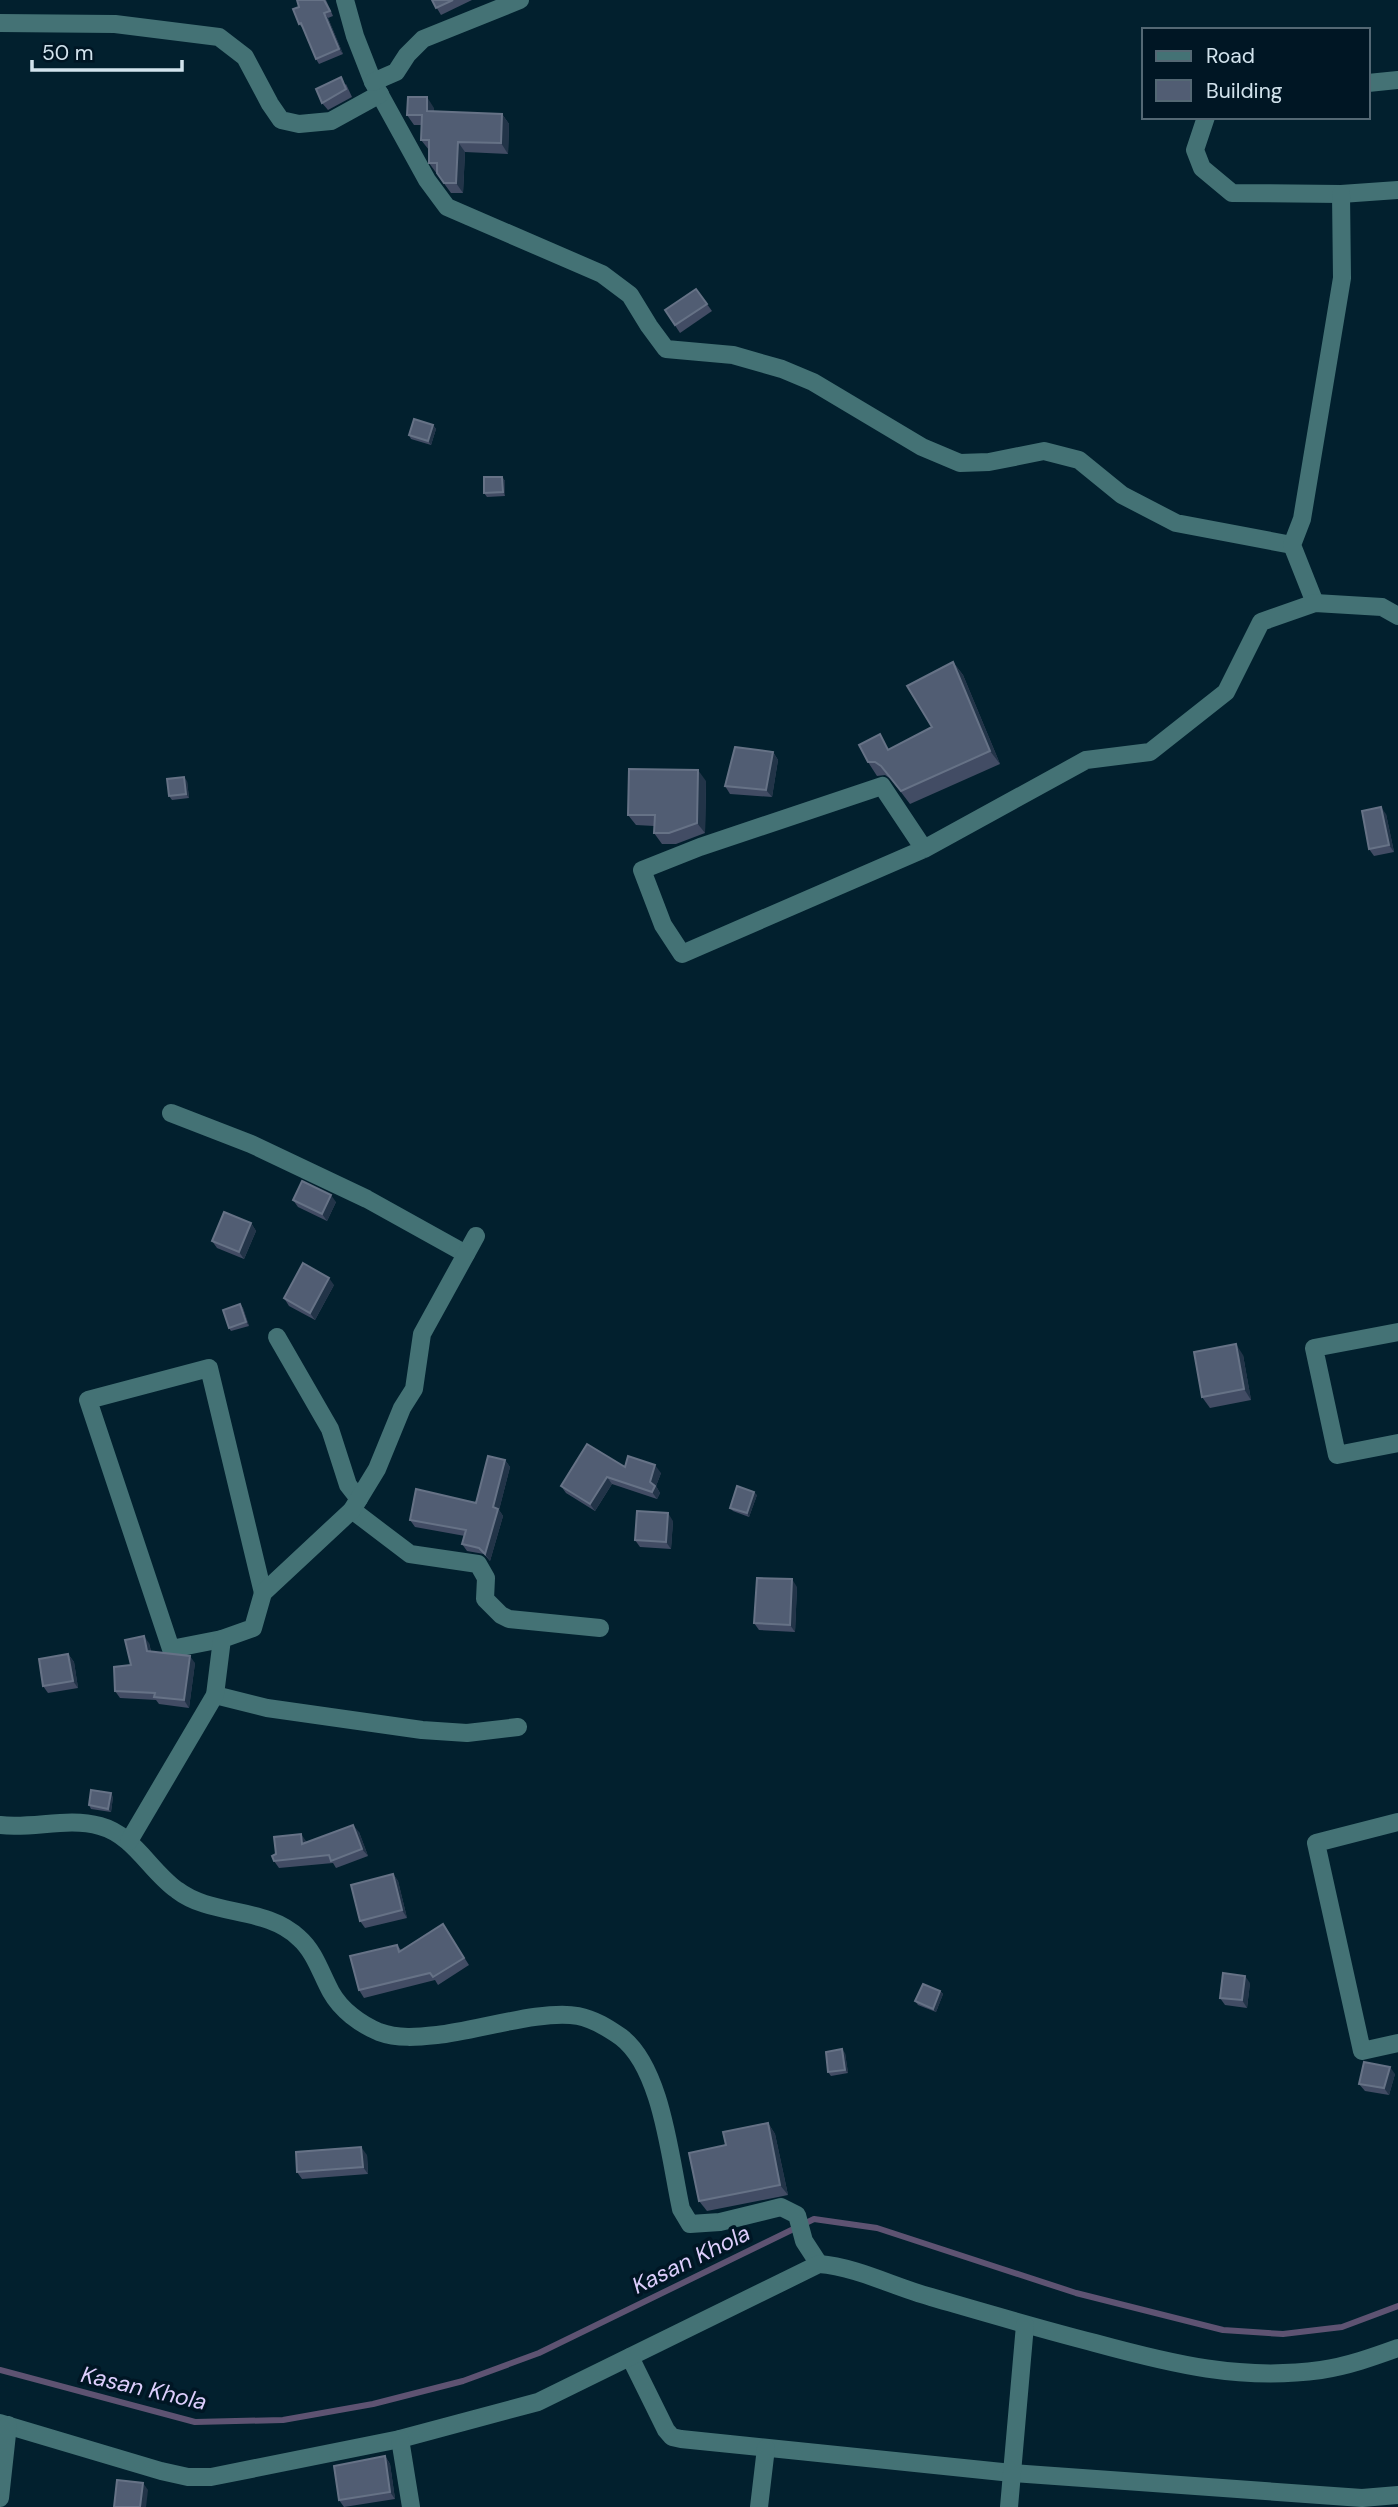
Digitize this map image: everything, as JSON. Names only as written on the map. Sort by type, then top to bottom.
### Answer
[{"type":"street","points":[[345,0],[355,36],[376,88],[427,180],[447,207],[602,274],[630,295],[666,349],[733,355],[782,369],[813,382],[922,447],[960,463],[989,462],[1044,451],[1079,460],[1122,495],[1176,523],[1292,545]]},
{"type":"street","points":[[0,23],[115,24],[219,37],[245,57],[281,120],[299,124],[331,121],[396,72],[407,55],[424,39],[520,0]]},
{"type":"street","points":[[1370,83],[1398,80]]},
{"type":"street","points":[[1205,119],[1195,150],[1202,168],[1232,193],[1341,194],[1398,190]]},
{"type":"street","points":[[1315,603],[1292,545],[1302,519],[1342,278],[1341,194]]},
{"type":"street","points":[[924,849],[882,786],[700,847],[642,870],[663,925],[682,954],[924,849],[1086,760],[1150,752],[1226,692],[1261,622],[1315,603],[1382,607],[1398,616]]},
{"type":"street","points":[[171,1113],[251,1144],[368,1199],[466,1254]]},
{"type":"street","points":[[263,1593],[356,1504],[377,1469],[402,1408],[414,1389],[422,1334],[476,1237]]},
{"type":"street","points":[[1398,1332],[1314,1348],[1337,1455],[1398,1443]]},
{"type":"street","points":[[277,1337],[330,1429],[356,1504],[410,1554],[478,1564],[486,1578],[485,1599],[491,1608],[509,1619],[600,1628]]},
{"type":"street","points":[[209,1368],[263,1593],[253,1628],[222,1639],[171,1649],[88,1400],[209,1368]]},
{"type":"street","points":[[129,1841],[215,1695],[222,1639]]},
{"type":"street","points":[[215,1695],[267,1708],[422,1730],[467,1733],[518,1727]]},
{"type":"street","points":[[1398,1822],[1317,1843],[1362,2050],[1398,2043]]},
{"type":"street","points":[[0,1825],[12,1827],[69,1823],[101,1826],[129,1841],[177,1891],[208,1904],[276,1922],[299,1938],[317,1963],[332,1995],[356,2020],[381,2033],[411,2038],[466,2032],[542,2016],[578,2016],[605,2026],[624,2040],[640,2058],[652,2078],[681,2208],[690,2224],[720,2222],[781,2207],[797,2215],[804,2241],[819,2264]]},
{"type":"street","points":[[0,2498],[4,2424],[161,2471],[188,2477],[211,2477],[400,2439],[538,2402],[819,2264],[836,2265],[903,2289],[1025,2325],[1162,2361],[1226,2372],[1281,2373],[1320,2370],[1350,2365],[1398,2348]]},
{"type":"street","points":[[1009,2507],[1025,2325]]},
{"type":"street","points":[[630,2357],[672,2437],[1012,2473],[1349,2497],[1398,2495]]},
{"type":"street","points":[[400,2439],[411,2507]]},
{"type":"street","points":[[759,2507],[766,2448]]},
{"type":"building","points":[[297,0],[324,0],[330,11],[324,13],[339,49],[316,59],[293,9],[299,7]]},
{"type":"building","points":[[432,0],[453,0],[436,8]]},
{"type":"building","points":[[341,77],[346,89],[322,103],[316,89]]},
{"type":"building","points":[[408,97],[427,97],[427,111],[502,114],[501,143],[458,142],[456,183],[444,183],[437,173],[437,163],[429,163],[429,140],[421,140],[422,115],[407,115]]},
{"type":"building","points":[[696,289],[707,304],[675,325],[665,310]]},
{"type":"building","points":[[414,419],[433,425],[428,441],[409,435]]},
{"type":"building","points":[[484,477],[502,477],[503,492],[484,493]]},
{"type":"building","points":[[953,662],[990,751],[901,791],[881,766],[868,762],[859,745],[880,734],[888,750],[932,727],[907,686]]},
{"type":"building","points":[[735,747],[773,752],[766,790],[725,786]]},
{"type":"building","points":[[629,769],[698,770],[697,823],[669,833],[654,833],[655,815],[628,815]]},
{"type":"building","points":[[184,777],[186,794],[169,796],[167,779]]},
{"type":"building","points":[[1381,807],[1389,845],[1369,849],[1362,811]]},
{"type":"building","points":[[302,1181],[331,1195],[322,1214],[293,1200]]},
{"type":"building","points":[[224,1212],[251,1223],[239,1252],[212,1241]]},
{"type":"building","points":[[303,1263],[329,1278],[310,1313],[284,1298]]},
{"type":"building","points":[[240,1304],[246,1322],[229,1328],[223,1310]]},
{"type":"building","points":[[1236,1344],[1244,1389],[1202,1397],[1194,1352]]},
{"type":"building","points":[[587,1444],[625,1467],[628,1456],[655,1465],[650,1482],[655,1486],[652,1492],[607,1477],[590,1504],[561,1486]]},
{"type":"building","points":[[488,1456],[505,1460],[493,1507],[498,1509],[485,1554],[479,1548],[462,1544],[466,1530],[410,1520],[416,1489],[476,1503]]},
{"type":"building","points":[[737,1486],[754,1492],[747,1513],[730,1508]]},
{"type":"building","points":[[637,1511],[668,1513],[666,1542],[635,1540]]},
{"type":"building","points":[[757,1578],[792,1579],[790,1625],[754,1623]]},
{"type":"building","points":[[144,1636],[147,1651],[190,1656],[184,1700],[154,1697],[155,1693],[115,1691],[114,1667],[131,1665],[125,1640]]},
{"type":"building","points":[[68,1654],[73,1681],[43,1686],[39,1659]]},
{"type":"building","points":[[91,1790],[111,1793],[108,1809],[89,1805]]},
{"type":"building","points":[[353,1825],[362,1849],[331,1861],[329,1855],[274,1861],[274,1837],[301,1834],[302,1844]]},
{"type":"building","points":[[393,1874],[402,1910],[360,1921],[351,1885]]},
{"type":"building","points":[[443,1924],[464,1958],[433,1977],[430,1973],[359,1990],[350,1956],[397,1945],[399,1952]]},
{"type":"building","points":[[1223,1973],[1245,1976],[1242,2000],[1220,1998]]},
{"type":"building","points":[[923,1984],[940,1991],[933,2009],[915,2001]]},
{"type":"building","points":[[842,2049],[845,2070],[828,2072],[826,2052]]},
{"type":"building","points":[[1364,2062],[1390,2067],[1384,2088],[1359,2084]]},
{"type":"building","points":[[768,2123],[780,2185],[699,2201],[689,2153],[726,2145],[723,2132]]},
{"type":"building","points":[[361,2147],[363,2167],[297,2172],[296,2152]]},
{"type":"building","points":[[385,2456],[390,2492],[339,2500],[334,2466]]},
{"type":"building","points":[[117,2480],[143,2483],[140,2507],[114,2507]]},
{"type":"waterway","name":"Kasan Khola","points":[[0,2370],[195,2422],[283,2420],[373,2404],[463,2381],[539,2353],[814,2219],[877,2228],[1076,2293],[1223,2330],[1283,2334],[1342,2327],[1398,2306]]}]
